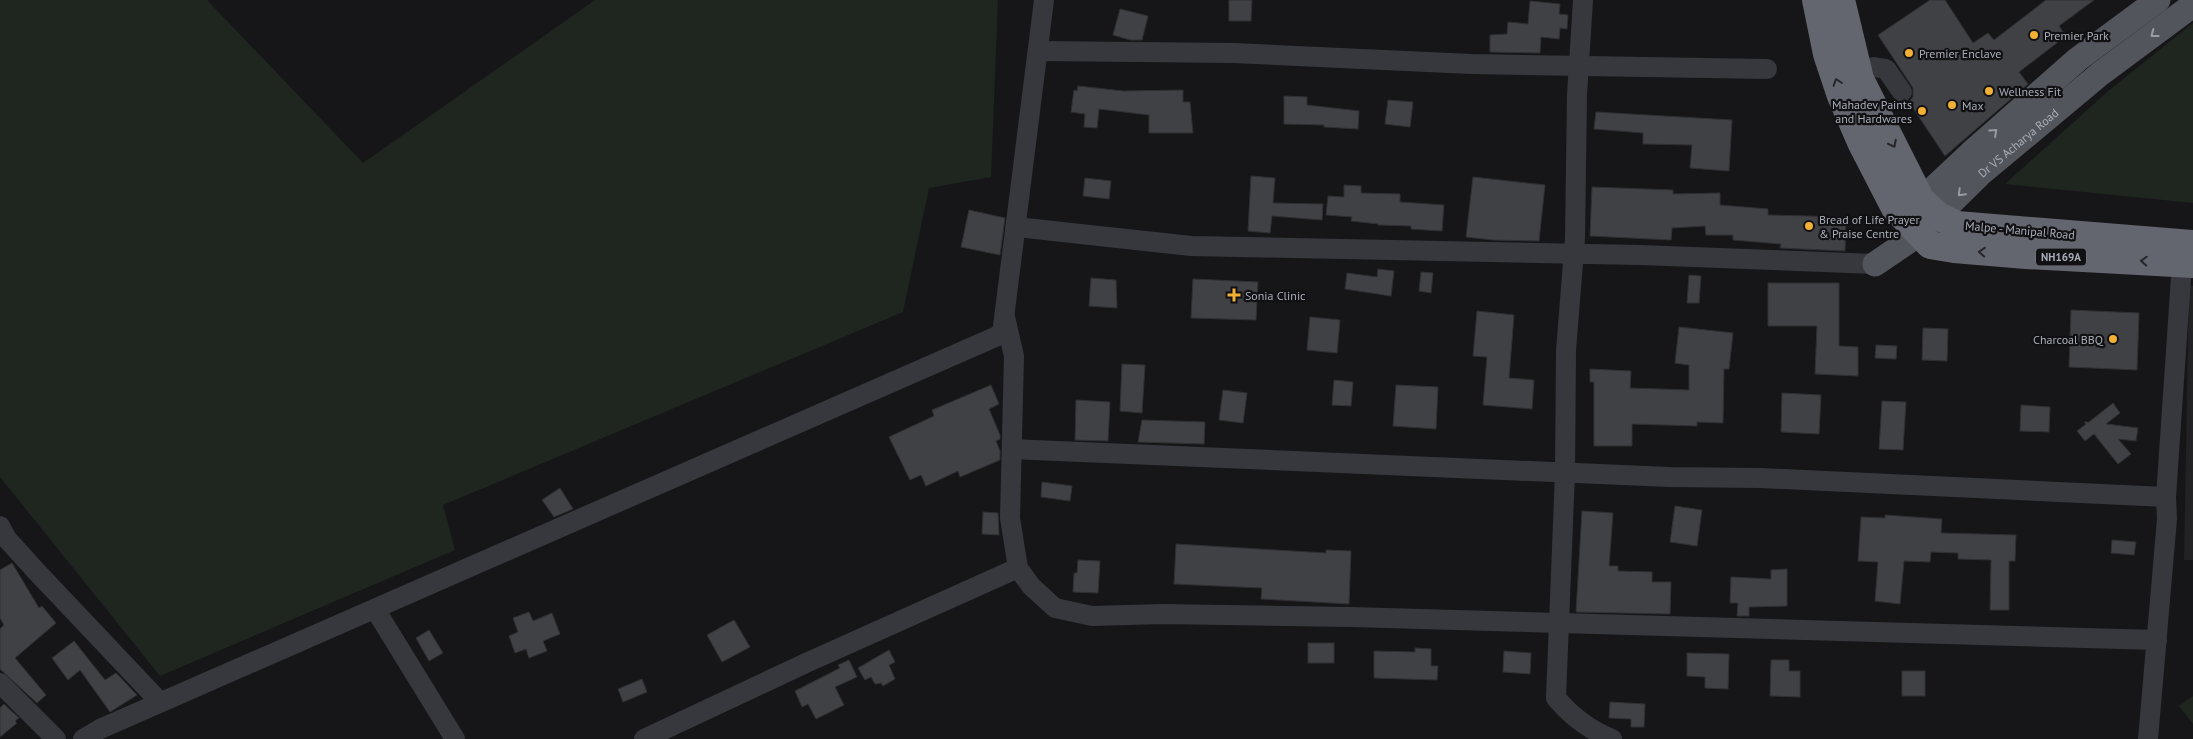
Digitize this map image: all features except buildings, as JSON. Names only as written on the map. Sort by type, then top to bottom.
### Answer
[{"type":"highway","points":[[1816,0],[1827,54],[1841,96],[1895,208],[1921,217]]},
{"type":"highway","points":[[1841,0],[1859,72],[1921,217]]},
{"type":"highway","name":"Malpe - Manipal Road","points":[[1921,217],[1957,225],[2189,257]]},
{"type":"main road","name":"Dr VS Acharya Road","points":[[1921,217],[1958,166],[2078,58],[2158,0]]},
{"type":"main road","name":"Dr VS Acharya Road","points":[[1921,217],[1980,174],[2100,74],[2193,5]]},
{"type":"main road","points":[[1875,264],[1921,217]]},
{"type":"street","points":[[83,739],[100,729],[160,702],[1002,334],[1044,0]]},
{"type":"street","points":[[1583,0],[1578,65],[1573,254],[1566,350],[1564,473],[1556,698],[1570,716],[1598,734],[1612,739]]},
{"type":"street","points":[[1038,51],[1234,53],[1471,64],[1767,69]]},
{"type":"street","points":[[1859,72],[1874,67],[1886,69],[1902,92]]},
{"type":"street","points":[[1016,227],[1191,246],[1573,254],[1875,264]]},
{"type":"street","points":[[2148,739],[2167,519],[2166,497],[2189,257]]},
{"type":"street","points":[[1004,317],[1014,356],[1010,518],[1018,568],[1031,586],[1055,608],[1092,616],[1163,614],[1351,617],[2157,640]]},
{"type":"street","points":[[1012,449],[1564,473],[1770,478],[2166,497]]},
{"type":"street","points":[[0,526],[8,539],[36,571],[160,702]]},
{"type":"street","points":[[644,739],[806,662],[1018,568]]},
{"type":"street","points":[[375,609],[455,739]]},
{"type":"street","points":[[0,683],[56,739]]},
{"type":"shaded area","points":[[0,0],[207,0],[363,163],[595,0],[998,0],[991,177],[929,188],[903,312],[443,505],[455,550],[160,676],[0,477]]},
{"type":"shaded area","points":[[2193,23],[2193,203],[2005,184],[2107,92]]},
{"type":"shaded area","points":[[2189,285],[2193,286],[2193,560],[2184,560]]},
{"type":"shaded area","points":[[2193,696],[2193,724],[2179,706]]},
{"type":"place","name":"Premier Park","points":[[2034,35]]},
{"type":"place","name":"Premier Enclave","points":[[1909,53]]},
{"type":"place","name":"Wellness Fit","points":[[1989,91]]},
{"type":"place","name":"Max","points":[[1952,105]]},
{"type":"place","name":"Mahadev Paints and Hardwares","points":[[1922,111]]},
{"type":"place","name":"Bread of Life Prayer & Praise Centre","points":[[1809,226]]},
{"type":"place","name":"Sonia Clinic","points":[[1234,295]]},
{"type":"place","name":"Charcoal BBQ","points":[[2113,339]]}]
